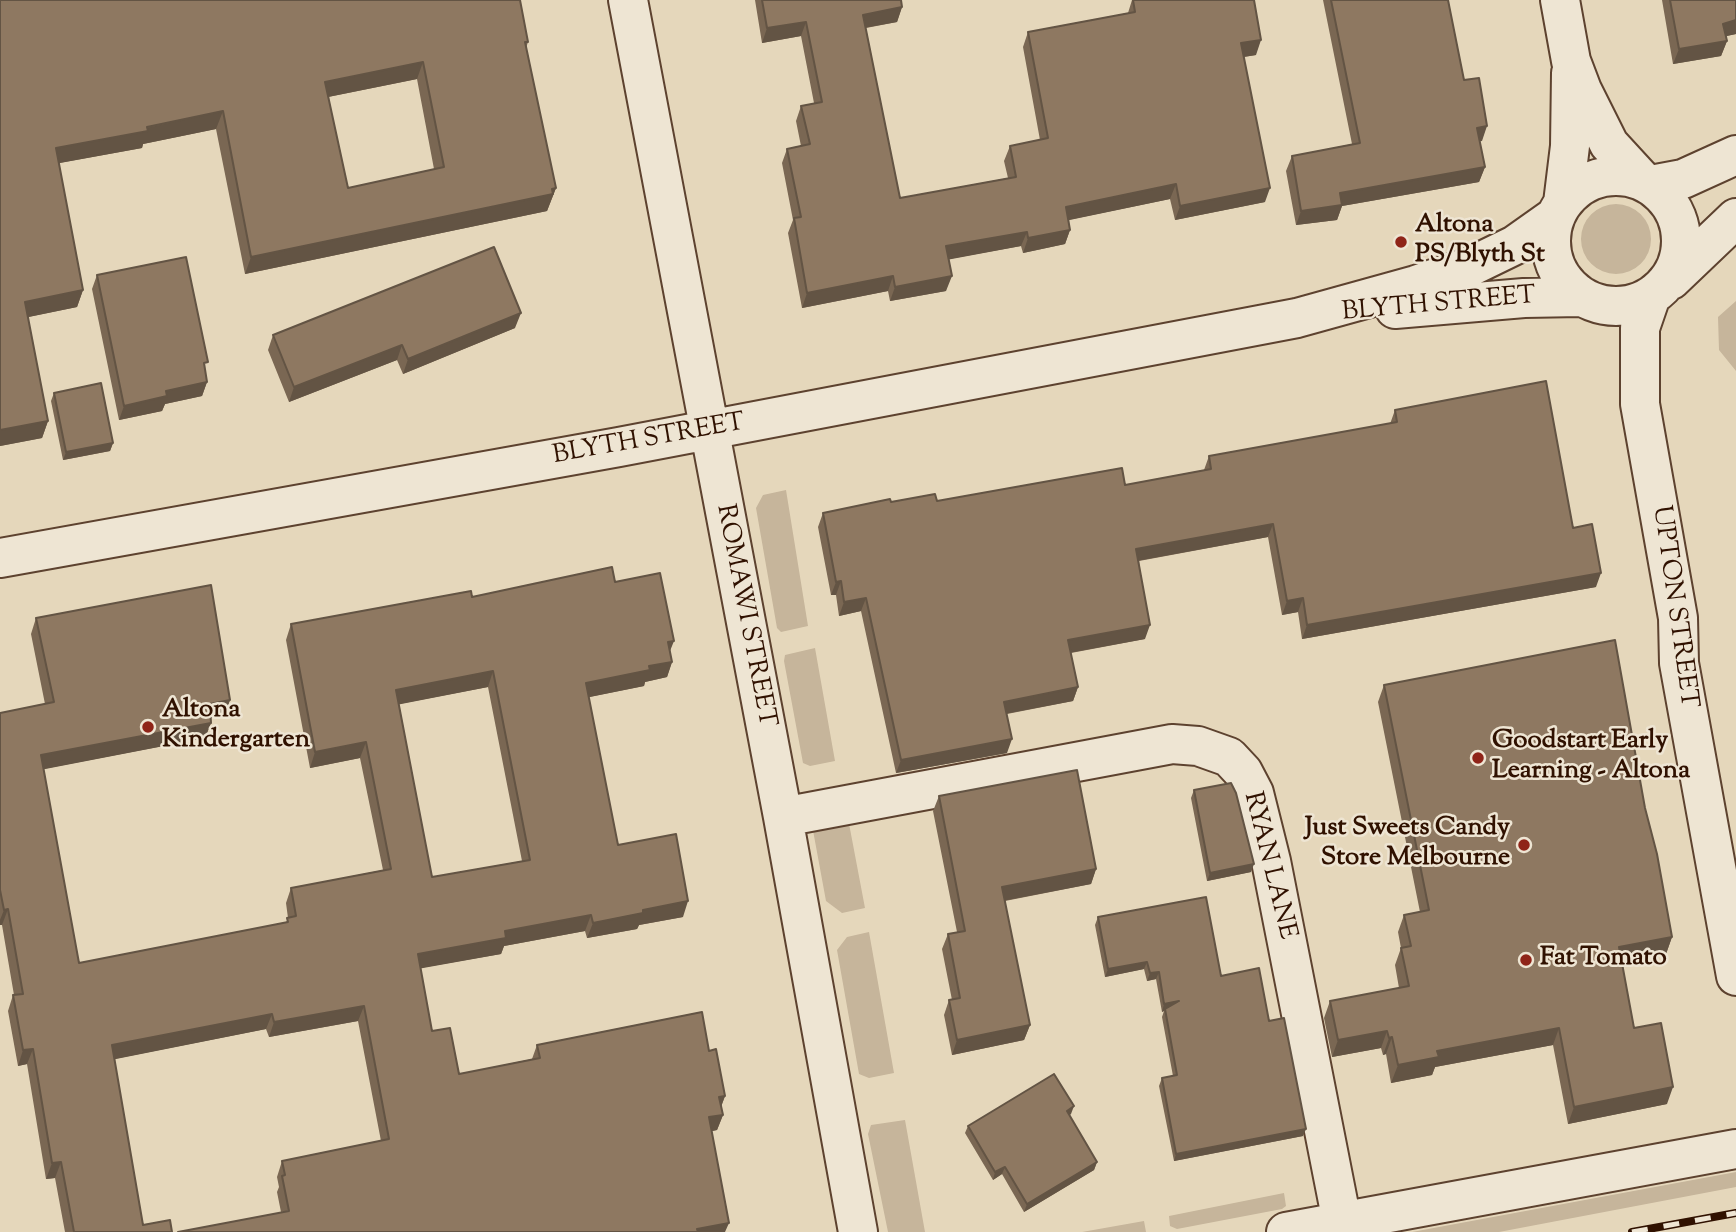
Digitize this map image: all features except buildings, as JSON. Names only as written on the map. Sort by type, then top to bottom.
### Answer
[{"type":"street","name":"ROMAWI STREET","points":[[628,0],[783,817],[858,1232]]},
{"type":"street","points":[[1560,0],[1571,61],[1570,146],[1560,210],[1551,234],[1554,261],[1567,284],[1588,300],[1624,306],[1659,290],[1736,218]]},
{"type":"street","points":[[1571,61],[1609,144],[1647,183],[1666,197],[1676,213],[1681,231],[1681,249],[1676,267],[1659,290]]},
{"type":"street","points":[[1560,210],[1575,190],[1590,181],[1608,176],[1625,176],[1647,183],[1683,179],[1736,155]]},
{"type":"street","name":"BLYTH STREET","points":[[0,558],[708,430],[1297,318],[1416,285],[1476,264],[1515,245],[1560,210]]},
{"type":"street","name":"UPTON STREET","points":[[1659,290],[1640,328],[1640,404],[1678,618],[1679,663],[1736,976]]},
{"type":"street","name":"BLYTH STREET","points":[[1297,318],[1524,298],[1588,300]]},
{"type":"street","name":"UPTON STREET","points":[[1588,300],[1621,354],[1640,404]]},
{"type":"street","name":"RYAN LANE","points":[[783,817],[1172,744],[1198,746],[1228,757],[1242,772],[1254,793],[1271,861],[1342,1222]]},
{"type":"street","points":[[1286,1232],[1736,1149]]},
{"type":"shaded area","points":[[1616,204],[1641,214],[1651,239],[1641,264],[1616,274],[1591,264],[1581,239],[1591,214]]},
{"type":"shaded area","points":[[1736,301],[1736,371],[1719,350],[1718,317]]},
{"type":"shaded area","points":[[786,490],[808,626],[781,632],[777,628],[756,508],[763,495]]},
{"type":"shaded area","points":[[815,648],[835,761],[810,766],[803,763],[784,661],[785,655]]},
{"type":"shaded area","points":[[847,813],[865,908],[842,913],[826,901],[812,825]]},
{"type":"shaded area","points":[[869,932],[894,1073],[869,1078],[859,1074],[837,950],[847,937]]},
{"type":"shaded area","points":[[905,1120],[925,1232],[888,1232],[868,1134],[871,1125]]},
{"type":"shaded area","points":[[1736,1172],[1736,1187],[1499,1232],[1412,1232]]},
{"type":"shaded area","points":[[1284,1193],[1286,1206],[1282,1209],[1177,1229],[1170,1226],[1169,1216]]},
{"type":"shaded area","points":[[1144,1221],[1146,1232],[1082,1232]]},
{"type":"railway","points":[[1632,1232],[1736,1213]]},
{"type":"place","name":"Altona PS/Blyth St","points":[[1401,242]]},
{"type":"place","name":"Altona Kindergarten","points":[[148,727]]},
{"type":"place","name":"Goodstart Early Learning - Altona","points":[[1478,758]]},
{"type":"place","name":"Just Sweets Candy Store Melbourne","points":[[1524,845]]},
{"type":"place","name":"Fat Tomato","points":[[1526,960]]}]
